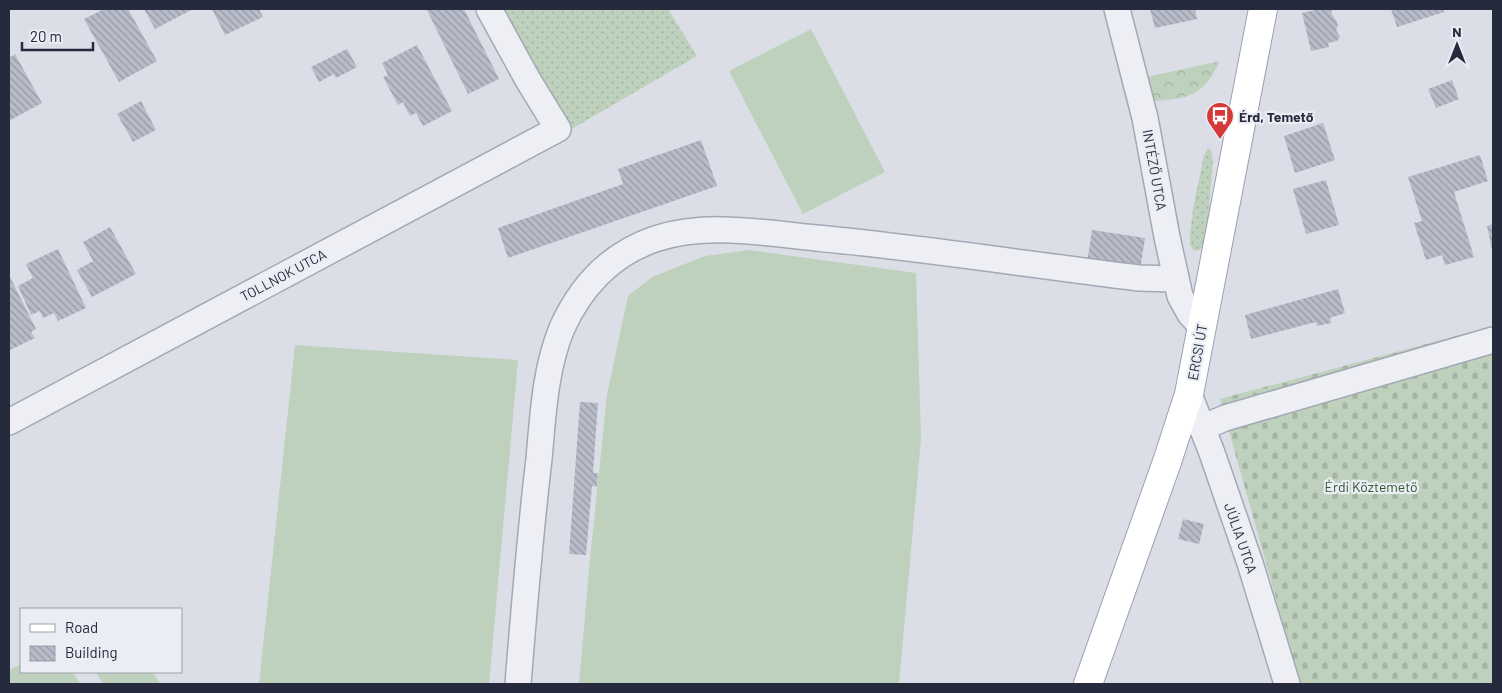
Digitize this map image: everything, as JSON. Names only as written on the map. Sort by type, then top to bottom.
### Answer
[{"type":"main road","name":"ERCSI ÚT","points":[[1088,684],[1167,462],[1189,394],[1263,9]]},
{"type":"street","name":"TOLLNOK UTCA","points":[[9,422],[558,129],[528,80],[489,9]]},
{"type":"street","name":"INTÉZŐ UTCA","points":[[1117,9],[1145,118],[1180,296],[1190,314],[1202,327]]},
{"type":"street","points":[[518,684],[529,542],[551,365],[562,328],[582,292],[602,268],[628,250],[656,239],[686,232],[735,230],[850,241],[1139,278],[1176,279]]},
{"type":"street","points":[[1202,428],[1226,418],[1493,340]]},
{"type":"street","name":"JÚLIA UTCA","points":[[1189,394],[1250,563],[1287,684]]},
{"type":"green space","points":[[497,9],[668,9],[697,56],[563,134]]},
{"type":"green space","points":[[811,29],[885,172],[803,214],[729,71]]},
{"type":"green space","points":[[1220,61],[1208,81],[1196,92],[1188,96],[1168,100],[1156,101],[1151,97],[1147,77]]},
{"type":"green space","points":[[1208,148],[1211,150],[1213,161],[1206,245],[1194,251],[1190,245],[1193,209],[1204,155]]},
{"type":"green space","points":[[749,250],[916,273],[921,439],[899,684],[579,684],[607,395],[628,296],[652,277],[705,256]]},
{"type":"green space","name":"Érdi Köztemető","points":[[1493,326],[1493,684],[1300,684],[1220,399]]},
{"type":"green space","points":[[295,345],[518,360],[489,684],[259,684]]},
{"type":"green space","points":[[20,664],[20,673],[74,673],[80,684],[9,684],[9,670]]},
{"type":"green space","points":[[97,673],[154,673],[160,684],[103,684]]},
{"type":"building","points":[[104,9],[128,9],[157,61],[119,82],[84,19]]},
{"type":"building","points":[[144,9],[193,9],[155,29]]},
{"type":"building","points":[[212,9],[259,9],[263,17],[225,35]]},
{"type":"building","points":[[464,9],[499,79],[468,94],[427,10]]},
{"type":"building","points":[[1150,9],[1195,9],[1197,19],[1155,28]]},
{"type":"building","points":[[1320,9],[1331,9],[1338,25],[1336,30],[1340,37],[1337,41],[1328,43],[1329,47],[1311,51],[1302,13]]},
{"type":"building","points":[[1391,9],[1443,9],[1444,12],[1397,27]]},
{"type":"building","points":[[417,45],[452,111],[423,126],[416,113],[410,116],[403,102],[398,105],[383,77],[388,75],[382,63]]},
{"type":"building","points":[[347,49],[357,67],[336,78],[334,74],[319,82],[311,67]]},
{"type":"building","points":[[15,54],[42,103],[9,121],[9,58]]},
{"type":"building","points":[[1452,80],[1459,99],[1436,108],[1428,89]]},
{"type":"building","points":[[141,101],[156,130],[133,142],[117,114]]},
{"type":"building","points":[[1323,123],[1335,160],[1295,173],[1284,136]]},
{"type":"building","points":[[701,140],[717,186],[508,258],[498,228],[623,184],[618,169]]},
{"type":"building","points":[[1480,155],[1488,181],[1454,192],[1474,257],[1445,265],[1442,255],[1426,260],[1414,223],[1422,221],[1408,177]]},
{"type":"building","points":[[1326,180],[1339,225],[1306,234],[1293,189]]},
{"type":"building","points":[[1493,224],[1493,250],[1492,250],[1487,226]]},
{"type":"building","points":[[110,227],[136,274],[92,297],[77,270],[93,261],[83,242]]},
{"type":"building","points":[[1092,230],[1145,238],[1140,270],[1087,263]]},
{"type":"building","points":[[58,249],[86,308],[58,321],[54,313],[43,318],[40,311],[31,315],[18,286],[33,278],[26,264]]},
{"type":"building","points":[[9,275],[36,329],[31,332],[35,338],[10,350],[9,347]]},
{"type":"building","points":[[1338,289],[1345,313],[1330,318],[1331,323],[1317,326],[1316,322],[1251,339],[1245,315]]},
{"type":"building","points":[[580,402],[598,403],[593,473],[598,473],[597,487],[592,486],[586,555],[569,554]]},
{"type":"building","points":[[1183,519],[1204,524],[1199,544],[1178,539]]},
{"type":"place","name":"Érd, Temető","points":[[1220,140]]}]
